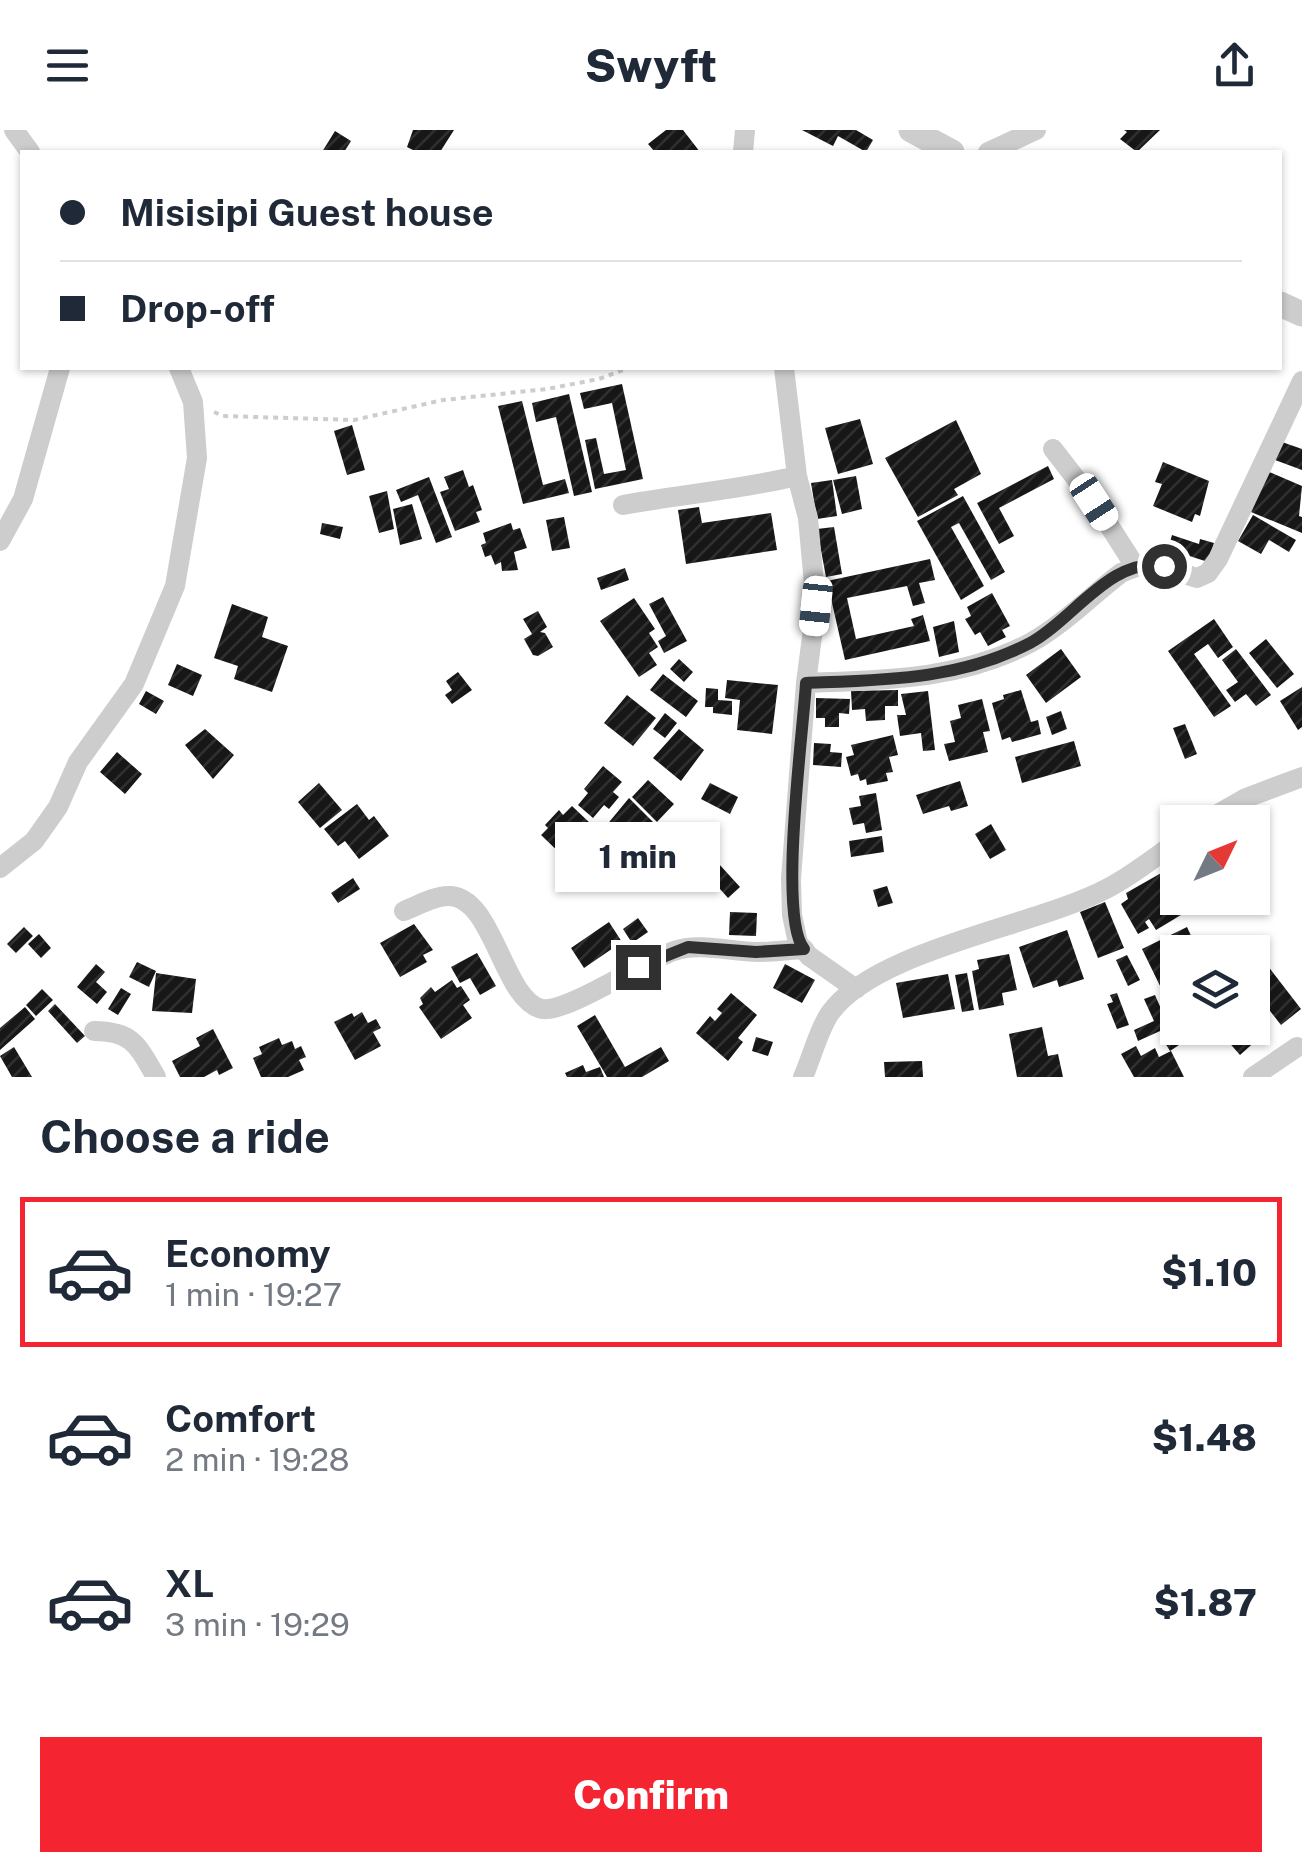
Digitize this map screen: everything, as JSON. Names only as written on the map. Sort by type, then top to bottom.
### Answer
[{"type":"street","points":[[911,130],[948,150]]},
{"type":"street","points":[[992,150],[1036,130]]},
{"type":"street","points":[[0,541],[24,499],[59,370]]},
{"type":"street","points":[[0,868],[34,842],[58,807],[78,762],[134,684],[175,586],[197,458],[193,402],[180,370]]},
{"type":"street","points":[[784,370],[797,476],[808,518],[816,606],[806,683],[792,915],[798,943],[856,989]]},
{"type":"street","points":[[806,683],[909,678],[963,670],[1032,642],[1135,566],[1164,566],[1197,578],[1208,573],[1218,560],[1302,381]]},
{"type":"street","points":[[1053,449],[1094,502],[1135,566]]},
{"type":"street","points":[[623,505],[746,488],[797,476]]},
{"type":"street","points":[[1234,805],[1302,778]]},
{"type":"street","points":[[804,1077],[830,1014],[856,989],[932,952],[1106,890],[1160,852]]},
{"type":"street","points":[[404,910],[446,896],[460,898],[474,910],[533,1005],[549,1009],[671,951],[688,947],[756,952],[804,949]]},
{"type":"street","points":[[94,1030],[126,1035],[156,1077]]},
{"type":"street","points":[[1252,1077],[1297,1047]]},
{"type":"path","points":[[193,402],[223,416],[354,420],[442,400],[546,389],[622,370]]},
{"type":"building","points":[[413,130],[454,130],[441,150],[407,147]]},
{"type":"building","points":[[666,130],[683,130],[698,150],[653,150],[648,144]]},
{"type":"building","points":[[802,130],[856,130],[873,140],[867,150],[862,150],[838,136],[833,146]]},
{"type":"building","points":[[1124,130],[1160,130],[1139,150],[1120,139],[1127,132]]},
{"type":"building","points":[[335,131],[351,141],[345,150],[323,150]]},
{"type":"building","points":[[622,384],[643,479],[595,489],[585,440],[596,438],[604,474],[626,470],[612,403],[584,409],[580,393]]},
{"type":"building","points":[[569,394],[592,492],[574,496],[556,417],[536,422],[532,403]]},
{"type":"building","points":[[522,401],[543,485],[565,479],[569,493],[523,504],[498,406]]},
{"type":"building","points":[[860,419],[873,464],[838,474],[825,428]]},
{"type":"building","points":[[956,420],[981,474],[954,489],[958,495],[918,517],[885,458]]},
{"type":"building","points":[[352,425],[365,470],[347,475],[334,431]]},
{"type":"building","points":[[1282,442],[1302,449],[1302,470],[1275,460]]},
{"type":"building","points":[[1163,462],[1209,481],[1200,516],[1195,514],[1192,522],[1153,506],[1162,484],[1155,482]]},
{"type":"building","points":[[1048,466],[1054,479],[999,508],[1014,536],[999,544],[977,503]]},
{"type":"building","points":[[463,470],[482,510],[476,512],[480,522],[455,531],[440,492],[449,489],[444,477]]},
{"type":"building","points":[[1267,471],[1302,486],[1302,533],[1251,512]]},
{"type":"building","points":[[856,476],[862,509],[842,514],[833,480]]},
{"type":"building","points":[[429,477],[452,537],[436,543],[418,495],[401,502],[396,490]]},
{"type":"building","points":[[832,480],[837,516],[817,519],[811,483]]},
{"type":"building","points":[[387,491],[394,529],[379,533],[369,496]]},
{"type":"building","points":[[963,496],[1005,572],[991,580],[959,523],[951,527],[984,586],[961,600],[917,521]]},
{"type":"building","points":[[412,504],[422,539],[400,545],[393,509]]},
{"type":"building","points":[[699,507],[702,523],[771,513],[777,550],[686,564],[678,510]]},
{"type":"building","points":[[1253,515],[1296,540],[1289,552],[1269,540],[1261,554],[1238,541]]},
{"type":"building","points":[[564,517],[570,548],[552,551],[546,520]]},
{"type":"building","points":[[322,523],[343,527],[340,539],[320,534]]},
{"type":"building","points":[[511,523],[513,530],[520,528],[527,548],[514,552],[518,570],[502,571],[501,562],[495,565],[491,555],[485,557],[483,533]]},
{"type":"building","points":[[834,527],[842,574],[826,577],[817,529]]},
{"type":"building","points":[[1172,535],[1199,544],[1200,539],[1214,543],[1208,562],[1168,549]]},
{"type":"building","points":[[930,559],[935,580],[919,583],[925,603],[913,606],[907,586],[847,598],[856,639],[914,626],[911,619],[923,615],[930,641],[845,660],[827,581]]},
{"type":"building","points":[[625,568],[629,580],[601,590],[597,578]]},
{"type":"building","points":[[992,593],[1010,626],[1002,630],[1006,637],[988,646],[965,619],[971,616],[967,607]]},
{"type":"building","points":[[663,597],[687,641],[664,653],[658,641],[666,636],[649,604]]},
{"type":"building","points":[[634,598],[655,629],[649,633],[658,647],[649,653],[657,665],[639,677],[600,621]]},
{"type":"building","points":[[232,604],[268,617],[262,637],[288,646],[272,692],[234,679],[238,666],[214,658]]},
{"type":"building","points":[[538,611],[547,627],[540,632],[545,633],[553,647],[538,656],[533,655],[524,639],[532,634],[523,619]]},
{"type":"building","points":[[1214,619],[1233,647],[1218,658],[1208,644],[1194,654],[1231,706],[1214,717],[1168,651]]},
{"type":"building","points":[[954,621],[959,652],[939,657],[933,627]]},
{"type":"building","points":[[1266,639],[1294,674],[1277,688],[1249,653]]},
{"type":"building","points":[[1061,649],[1081,677],[1046,703],[1026,675]]},
{"type":"building","points":[[1236,649],[1271,695],[1256,706],[1246,694],[1235,702],[1226,690],[1238,682],[1222,660]]},
{"type":"building","points":[[679,659],[693,672],[684,682],[670,669]]},
{"type":"building","points":[[177,664],[202,675],[193,696],[168,685]]},
{"type":"building","points":[[458,672],[472,690],[452,704],[445,695],[452,690],[446,681]]},
{"type":"building","points":[[663,674],[698,701],[686,717],[650,690]]},
{"type":"building","points":[[727,680],[778,685],[772,734],[737,730],[740,700],[725,698]]},
{"type":"building","points":[[1302,687],[1302,727],[1298,730],[1280,701]]},
{"type":"building","points":[[706,688],[718,689],[718,700],[732,701],[732,715],[713,713],[713,707],[705,707]]},
{"type":"building","points":[[898,690],[898,706],[885,706],[885,720],[866,721],[865,709],[852,710],[851,691]]},
{"type":"building","points":[[1021,690],[1031,722],[1038,720],[1041,734],[1012,742],[1010,737],[1002,740],[992,703]]},
{"type":"building","points":[[146,691],[164,701],[156,714],[139,704]]},
{"type":"building","points":[[928,691],[935,750],[923,751],[921,733],[900,736],[897,715],[906,715],[901,694]]},
{"type":"building","points":[[627,695],[656,718],[633,746],[604,723]]},
{"type":"building","points":[[816,698],[850,699],[849,714],[839,713],[839,727],[825,727],[825,718],[816,718]]},
{"type":"building","points":[[982,699],[990,731],[983,732],[988,752],[949,761],[944,744],[955,742],[950,721],[961,718],[958,705]]},
{"type":"building","points":[[1061,711],[1067,729],[1052,735],[1046,717]]},
{"type":"building","points":[[665,713],[677,723],[665,738],[653,729]]},
{"type":"building","points":[[1185,724],[1197,754],[1185,759],[1173,728]]},
{"type":"building","points":[[205,729],[234,755],[213,779],[185,745]]},
{"type":"building","points":[[679,729],[704,750],[681,781],[653,758]]},
{"type":"building","points":[[893,735],[898,755],[889,757],[893,772],[886,773],[888,781],[867,785],[866,779],[860,781],[858,774],[851,776],[846,757],[854,755],[851,745]]},
{"type":"building","points":[[1074,741],[1081,766],[1022,783],[1015,757]]},
{"type":"building","points":[[814,743],[831,744],[830,752],[842,753],[841,767],[813,765]]},
{"type":"building","points":[[117,752],[142,774],[125,794],[100,772]]},
{"type":"building","points":[[603,766],[622,782],[613,792],[619,797],[609,809],[604,805],[593,818],[578,805],[588,793],[584,789]]},
{"type":"building","points":[[648,780],[674,804],[657,822],[632,797]]},
{"type":"building","points":[[960,781],[968,806],[951,811],[949,806],[923,814],[916,795]]},
{"type":"building","points":[[319,783],[342,810],[320,828],[298,802]]},
{"type":"building","points":[[710,783],[738,797],[730,814],[701,799]]},
{"type":"building","points":[[876,793],[882,830],[866,833],[864,823],[853,825],[849,808],[861,806],[859,796]]},
{"type":"building","points":[[629,798],[670,839],[652,858],[632,840],[621,852],[615,847],[610,853],[630,871],[621,880],[603,864],[598,870],[582,855]]},
{"type":"building","points":[[357,804],[369,820],[374,816],[389,836],[359,859],[345,841],[338,846],[324,829]]},
{"type":"building","points":[[572,806],[591,824],[585,830],[590,834],[566,859],[541,835],[559,810],[563,815]]},
{"type":"building","points":[[991,824],[1006,850],[990,859],[975,834]]},
{"type":"building","points":[[882,836],[884,852],[851,857],[849,841]]},
{"type":"building","points":[[708,852],[740,887],[728,898],[697,863]]},
{"type":"building","points":[[1160,874],[1160,915],[1181,915],[1156,930],[1149,919],[1145,922],[1149,928],[1138,934],[1121,904],[1128,899],[1126,893]]},
{"type":"building","points":[[353,878],[360,889],[338,903],[331,893]]},
{"type":"building","points":[[887,886],[893,903],[878,907],[873,890]]},
{"type":"building","points":[[1105,902],[1124,948],[1098,958],[1080,912]]},
{"type":"building","points":[[730,912],[757,913],[756,936],[729,935]]},
{"type":"building","points":[[638,918],[648,932],[632,943],[623,929]]},
{"type":"building","points":[[609,922],[622,942],[584,968],[571,948]]},
{"type":"building","points":[[414,924],[433,950],[423,955],[427,962],[400,977],[380,943]]},
{"type":"building","points":[[24,927],[33,936],[16,953],[7,944]]},
{"type":"building","points":[[1187,927],[1191,935],[1171,935]]},
{"type":"building","points":[[1067,930],[1084,979],[1059,987],[1057,980],[1033,988],[1019,947]]},
{"type":"building","points":[[39,934],[51,948],[41,958],[28,944]]},
{"type":"building","points":[[1160,940],[1160,986],[1142,949]]},
{"type":"building","points":[[477,953],[496,986],[480,995],[470,978],[460,983],[451,967]]},
{"type":"building","points":[[1009,954],[1017,990],[1002,993],[1004,1005],[979,1010],[972,971],[979,969],[977,960]]},
{"type":"building","points":[[1127,955],[1140,980],[1128,986],[1116,960]]},
{"type":"building","points":[[137,962],[156,971],[149,987],[129,977]]},
{"type":"building","points":[[96,964],[105,972],[96,982],[107,992],[97,1004],[77,987]]},
{"type":"building","points":[[785,964],[815,980],[802,1003],[773,988]]},
{"type":"building","points":[[1270,969],[1301,1009],[1281,1025],[1270,1011]]},
{"type":"building","points":[[156,973],[196,979],[192,1013],[152,1011]]},
{"type":"building","points":[[967,973],[974,1010],[962,1012],[955,975]]},
{"type":"building","points":[[948,974],[955,1009],[903,1018],[896,983]]},
{"type":"building","points":[[452,980],[470,1000],[463,1005],[472,1018],[441,1039],[419,1007],[423,1004],[420,998],[431,987],[435,992]]},
{"type":"building","points":[[121,988],[131,994],[118,1015],[108,1009]]},
{"type":"building","points":[[42,989],[53,1000],[36,1016],[26,1005]]},
{"type":"building","points":[[731,993],[757,1015],[738,1038],[743,1042],[728,1061],[696,1033],[710,1016],[715,1021],[722,1013],[717,1009]]},
{"type":"building","points":[[1117,993],[1129,1025],[1117,1029],[1107,1004],[1113,1002],[1110,995]]},
{"type":"building","points":[[1155,995],[1160,1006],[1160,1031],[1138,1041],[1134,1030],[1154,1021],[1144,999]]},
{"type":"building","points":[[55,1004],[85,1036],[77,1043],[48,1011]]},
{"type":"building","points":[[25,1007],[35,1019],[0,1050],[0,1028]]},
{"type":"building","points":[[362,1012],[368,1023],[376,1019],[381,1028],[373,1032],[381,1046],[355,1060],[334,1022]]},
{"type":"building","points":[[595,1015],[625,1067],[661,1047],[669,1061],[642,1077],[607,1077],[577,1026]]},
{"type":"building","points":[[1042,1027],[1048,1056],[1058,1054],[1063,1077],[1017,1077],[1009,1034]]},
{"type":"building","points":[[213,1029],[233,1068],[219,1075],[217,1070],[204,1077],[180,1077],[172,1061],[200,1046],[196,1038]]},
{"type":"building","points":[[756,1037],[773,1042],[768,1056],[752,1051]]},
{"type":"building","points":[[279,1038],[282,1045],[292,1041],[295,1049],[301,1046],[306,1057],[299,1060],[304,1070],[288,1077],[261,1077],[253,1058],[262,1054],[259,1047]]},
{"type":"building","points":[[1231,1045],[1251,1045],[1240,1055]]},
{"type":"building","points":[[1136,1046],[1141,1056],[1155,1048],[1159,1057],[1171,1051],[1184,1077],[1134,1077],[1121,1054]]},
{"type":"building","points":[[14,1047],[32,1077],[12,1077],[0,1056]]},
{"type":"building","points":[[922,1061],[923,1077],[885,1077],[884,1062]]},
{"type":"building","points":[[583,1065],[586,1072],[600,1067],[604,1077],[567,1077],[565,1073]]},
{"type":"route","points":[[638,967],[688,947],[756,952],[804,949],[798,943],[792,915],[792,879],[806,683],[909,678],[963,670],[1032,642],[1122,572],[1147,563],[1164,566]]}]
